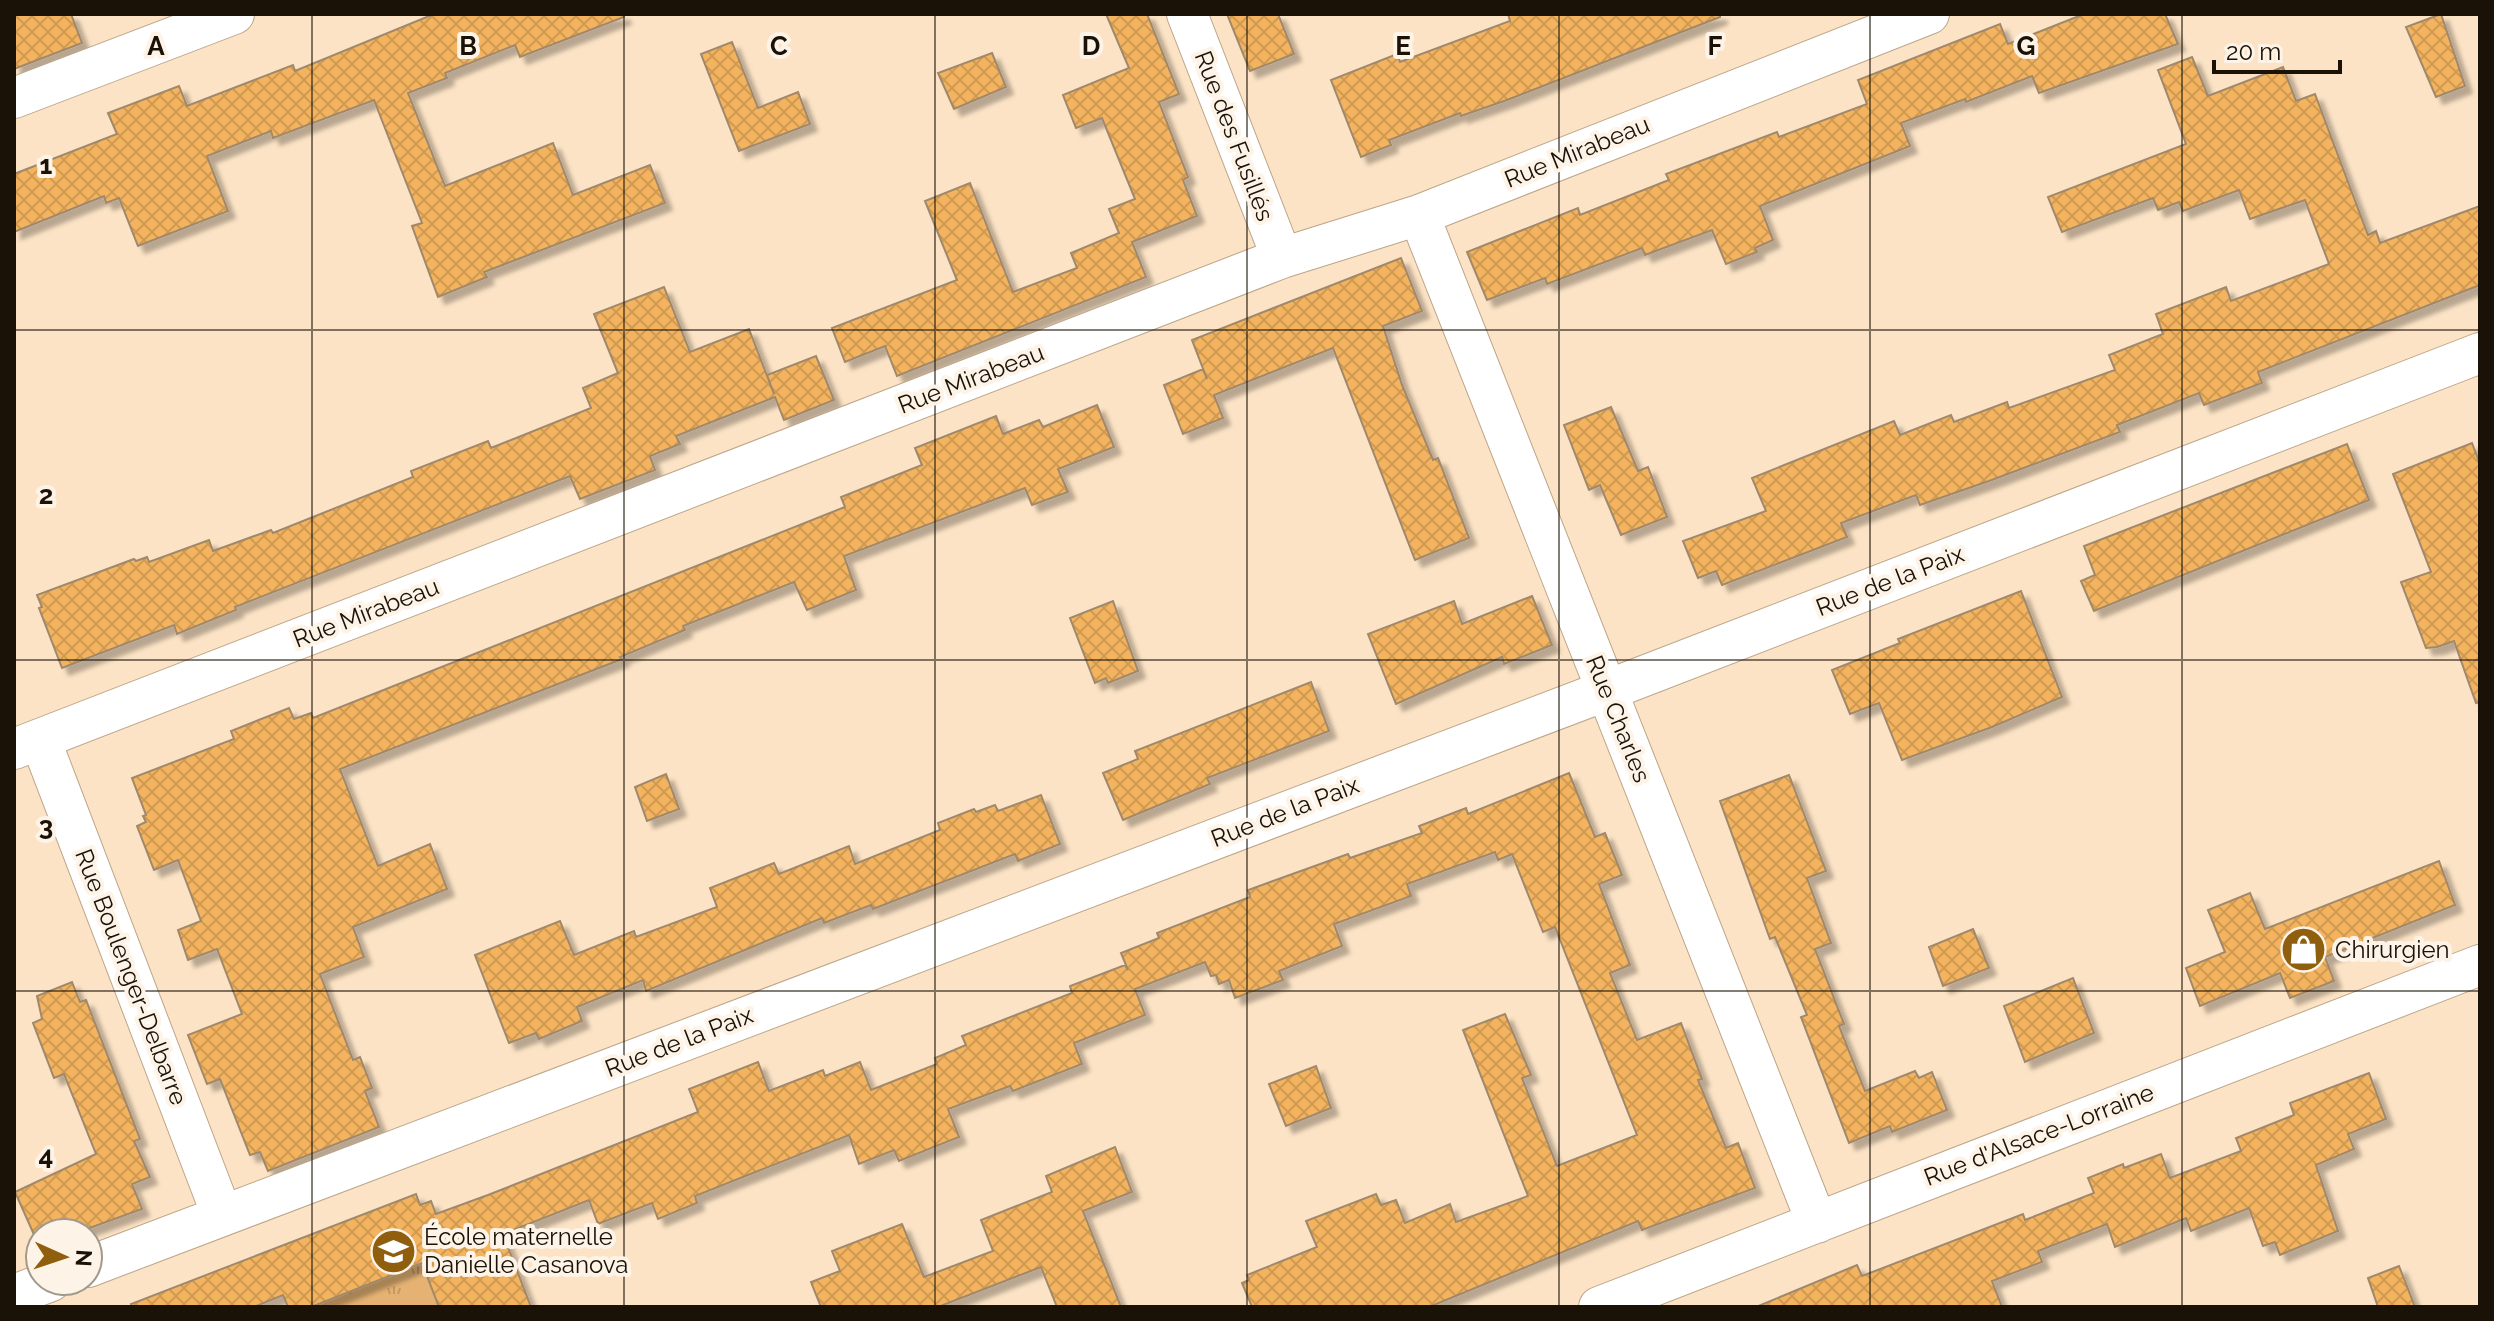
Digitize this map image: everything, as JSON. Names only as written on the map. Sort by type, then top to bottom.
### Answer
[{"type":"street","points":[[14,98],[234,14]]},
{"type":"street","name":"Rue des Fusillés","points":[[1187,14],[1282,258]]},
{"type":"street","name":"Rue Mirabeau","points":[[27,744],[1282,258],[1419,215],[1929,14]]},
{"type":"street","name":"Rue Charles","points":[[1419,215],[1817,1223]]},
{"type":"street","name":"Rue de la Paix","points":[[104,1261],[1607,690],[2480,353]]},
{"type":"street","name":"Rue Boulenger-Delbarre","points":[[27,744],[222,1215]]},
{"type":"street","name":"Rue d'Alsace-Lorraine","points":[[1599,1307],[2480,965]]},
{"type":"green space","points":[[422,1263],[439,1307],[311,1307]]},
{"type":"building","points":[[14,14],[71,14],[82,43],[14,69]]},
{"type":"building","points":[[434,14],[623,14],[624,17],[520,57],[515,45],[445,73],[447,78],[408,93],[445,186],[553,143],[573,195],[650,165],[665,203],[484,272],[487,277],[438,297],[412,226],[422,223],[374,100],[273,138],[271,131],[207,156],[228,211],[138,246],[119,198],[106,203],[104,196],[14,232],[14,174],[117,134],[108,113],[179,86],[187,106],[293,65],[295,71]]},
{"type":"building","points":[[1106,14],[1147,14],[1179,94],[1159,102],[1188,177],[1183,180],[1197,216],[1132,242],[1146,277],[897,376],[885,346],[845,362],[832,328],[957,280],[925,201],[970,183],[1013,292],[1077,268],[1071,253],[1119,233],[1109,209],[1135,199],[1102,118],[1076,128],[1063,95],[1129,68]]},
{"type":"building","points":[[1227,14],[1278,14],[1294,54],[1250,71]]},
{"type":"building","points":[[1508,14],[1720,14],[1720,17],[1507,100],[1461,116],[1460,113],[1389,140],[1391,145],[1361,157],[1331,80],[1397,54],[1400,62],[1510,21]]},
{"type":"building","points":[[2084,14],[2165,14],[2178,44],[2039,93],[2032,76],[1901,123],[1910,146],[1760,206],[1773,240],[1755,248],[1757,252],[1726,264],[1712,230],[1645,255],[1642,248],[1547,284],[1545,278],[1487,300],[1467,252],[1578,208],[1580,215],[1669,180],[1666,174],[1777,132],[1779,137],[1867,104],[1858,80],[2000,24],[2008,44]]},
{"type":"building","points":[[2441,14],[2465,86],[2436,97],[2406,27]]},
{"type":"building","points":[[732,42],[758,108],[798,92],[810,124],[739,151],[701,54]]},
{"type":"building","points":[[992,53],[1006,87],[954,109],[938,73]]},
{"type":"building","points":[[2192,57],[2208,96],[2283,67],[2296,101],[2315,94],[2368,235],[2376,231],[2380,243],[2480,206],[2480,285],[2258,372],[2262,383],[2204,405],[2199,393],[2117,425],[2120,432],[1989,481],[1920,505],[1916,495],[1841,523],[1847,537],[1722,585],[1716,571],[1698,578],[1683,541],[1766,511],[1752,478],[1894,421],[1900,435],[1951,415],[1954,422],[2007,402],[2009,408],[2115,370],[2109,355],[2163,334],[2156,314],[2226,287],[2231,301],[2329,264],[2305,200],[2250,219],[2239,190],[2183,211],[2179,202],[2158,210],[2153,198],[2062,232],[2048,197],[2186,144],[2158,70]]},
{"type":"building","points":[[1401,258],[1422,311],[1383,326],[1402,385],[1433,460],[1438,458],[1469,538],[1415,560],[1333,348],[1214,395],[1223,418],[1183,434],[1164,385],[1203,369],[1207,379],[1192,340]]},
{"type":"building","points":[[664,287],[690,352],[749,329],[774,394],[767,375],[816,356],[834,400],[784,420],[775,397],[676,436],[680,444],[650,456],[655,470],[580,499],[570,476],[235,607],[236,610],[177,634],[174,625],[62,668],[37,595],[134,559],[147,557],[149,562],[209,540],[213,551],[271,530],[273,533],[413,477],[411,471],[488,441],[491,448],[591,408],[583,388],[618,373],[594,314]]},
{"type":"building","points":[[1097,405],[1114,447],[1058,469],[1068,492],[1032,505],[1025,488],[844,556],[856,590],[807,610],[794,582],[683,626],[685,630],[620,657],[622,659],[340,769],[378,866],[430,844],[447,889],[353,927],[364,957],[320,974],[353,1060],[360,1057],[372,1088],[365,1091],[379,1127],[268,1171],[260,1152],[250,1155],[220,1079],[207,1084],[188,1035],[242,1014],[217,949],[188,960],[178,930],[201,921],[178,860],[154,870],[137,826],[146,822],[143,816],[146,815],[132,778],[234,739],[231,731],[289,708],[294,719],[311,713],[313,718],[845,507],[841,497],[922,465],[915,448],[996,416],[1003,434],[1039,420],[1043,427]]},
{"type":"building","points":[[1611,407],[1638,471],[1648,467],[1667,517],[1621,535],[1600,485],[1589,490],[1564,425]]},
{"type":"building","points":[[2472,443],[2480,464],[2480,702],[2476,703],[2454,641],[2426,648],[2401,582],[2431,572],[2393,474]]},
{"type":"building","points":[[2347,444],[2369,500],[2094,611],[2081,581],[2095,575],[2084,546]]},
{"type":"building","points":[[2021,591],[2062,697],[1902,760],[1879,703],[1850,714],[1832,670],[1900,643],[1898,639]]},
{"type":"building","points":[[1532,596],[1552,645],[1504,664],[1502,657],[1396,704],[1368,634],[1454,601],[1462,624]]},
{"type":"building","points":[[1113,601],[1138,671],[1108,683],[1106,678],[1095,683],[1070,618]]},
{"type":"building","points":[[1311,682],[1329,731],[1207,778],[1210,784],[1123,820],[1103,773],[1138,759],[1135,751]]},
{"type":"building","points":[[1569,773],[1595,837],[1605,833],[1622,875],[1599,884],[1630,965],[1610,973],[1637,1040],[1681,1023],[1702,1079],[1698,1080],[1726,1148],[1738,1143],[1755,1188],[1642,1230],[1638,1221],[1429,1307],[1252,1307],[1242,1283],[1249,1280],[1247,1275],[1317,1247],[1306,1221],[1376,1194],[1381,1205],[1396,1200],[1405,1223],[1450,1204],[1456,1222],[1528,1196],[1463,1030],[1505,1014],[1531,1075],[1522,1078],[1557,1166],[1637,1135],[1555,927],[1543,932],[1512,854],[1498,860],[1495,852],[1407,884],[1411,896],[1334,924],[1342,946],[1279,971],[1283,980],[1235,998],[1229,980],[1219,984],[1216,975],[1211,976],[1205,962],[1135,989],[1145,1015],[1074,1043],[1082,1064],[1013,1091],[1010,1086],[948,1109],[959,1137],[899,1161],[894,1150],[859,1164],[849,1135],[695,1196],[697,1203],[658,1219],[652,1203],[598,1224],[589,1200],[503,1234],[531,1307],[439,1307],[422,1263],[311,1307],[288,1307],[283,1295],[254,1307],[132,1307],[131,1304],[416,1194],[420,1205],[431,1201],[436,1214],[488,1195],[698,1112],[689,1089],[758,1062],[769,1091],[823,1070],[825,1076],[860,1062],[871,1090],[937,1064],[935,1058],[966,1045],[962,1036],[1072,993],[1070,986],[1125,965],[1128,970],[1121,953],[1159,938],[1157,933],[1250,897],[1248,890],[1348,854],[1350,858],[1422,833],[1419,826],[1466,808],[1468,814]]},
{"type":"building","points":[[666,774],[679,809],[647,821],[635,787]]},
{"type":"building","points":[[1789,775],[1826,871],[1807,878],[1831,943],[1815,949],[1844,1024],[1839,1026],[1865,1091],[1915,1071],[1919,1078],[1932,1072],[1947,1110],[1892,1132],[1890,1126],[1849,1143],[1801,1017],[1807,1015],[1775,937],[1770,939],[1720,801]]},
{"type":"building","points":[[1041,795],[1060,844],[1018,861],[1015,854],[873,909],[871,905],[824,923],[822,918],[646,991],[643,980],[577,1007],[582,1021],[539,1039],[536,1033],[509,1043],[475,955],[560,921],[574,955],[634,931],[636,937],[717,907],[710,888],[774,863],[779,874],[849,846],[855,864],[940,830],[938,823],[974,809],[976,812],[995,805],[998,811]]},
{"type":"building","points":[[2439,861],[2455,905],[2325,957],[2334,981],[2290,998],[2280,973],[2200,1006],[2186,968],[2225,952],[2208,910],[2250,893],[2265,929]]},
{"type":"building","points":[[1973,929],[1989,968],[1943,986],[1929,947]]},
{"type":"building","points":[[2073,978],[2094,1033],[2025,1062],[2004,1006]]},
{"type":"building","points":[[72,982],[80,1002],[86,1000],[140,1139],[134,1141],[150,1177],[132,1184],[142,1209],[104,1223],[104,1217],[26,1217],[15,1192],[96,1154],[64,1074],[54,1078],[33,1023],[42,1019],[37,996]]},
{"type":"building","points":[[1316,1066],[1331,1108],[1286,1126],[1269,1084]]},
{"type":"building","points":[[2369,1073],[2386,1119],[2348,1134],[2354,1149],[2316,1165],[2338,1231],[2280,1255],[2275,1242],[2263,1246],[2249,1208],[2191,1231],[2186,1218],[2115,1247],[2107,1224],[2038,1251],[2042,1262],[1992,1281],[2002,1307],[1756,1307],[1857,1265],[1862,1276],[2023,1214],[2025,1220],[2094,1193],[2088,1178],[2123,1164],[2124,1168],[2161,1154],[2170,1178],[2241,1151],[2236,1138],[2294,1115],[2290,1103]]},
{"type":"building","points":[[1115,1147],[1132,1192],[1083,1211],[1121,1307],[1057,1307],[1041,1267],[938,1307],[821,1307],[811,1282],[840,1271],[832,1251],[902,1224],[924,1277],[993,1251],[981,1220],[1052,1192],[1046,1176]]},
{"type":"building","points":[[2399,1266],[2415,1307],[2378,1307],[2368,1278]]},
{"type":"place","name":"Chirurgien","points":[[2304,950]]},
{"type":"place","name":"École maternelle Danielle Casanova","points":[[393,1251]]}]
